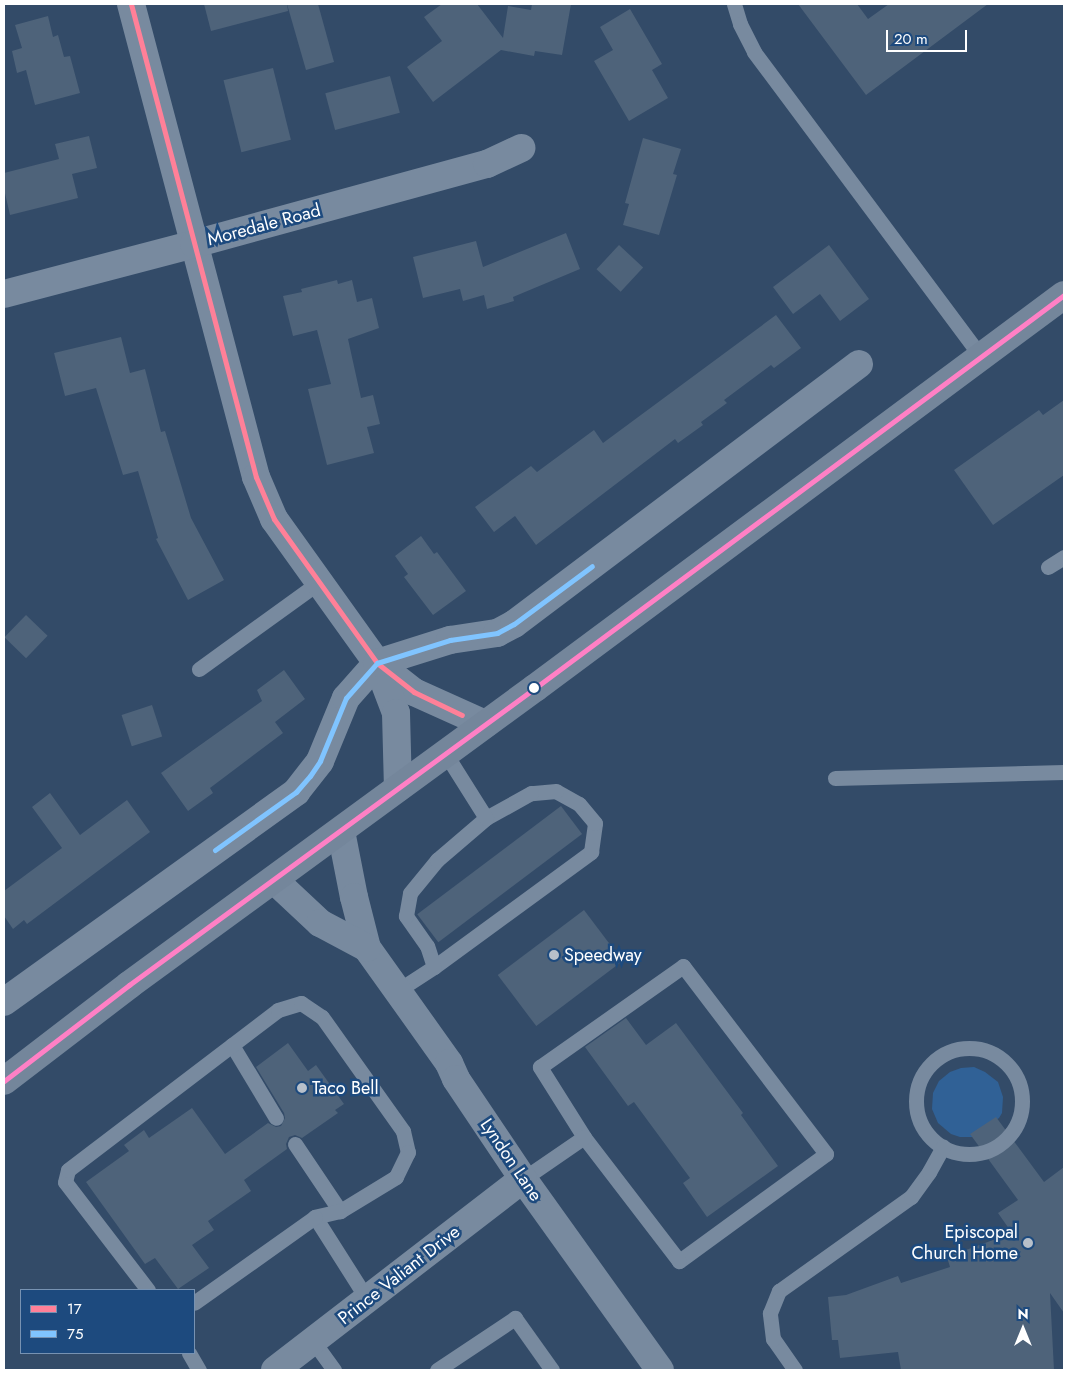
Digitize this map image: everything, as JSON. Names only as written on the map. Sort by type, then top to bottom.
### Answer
[{"type":"main road","points":[[4,1081],[129,985],[341,831],[1064,295]]},
{"type":"street","points":[[131,4],[256,477],[274,519],[377,663],[414,692],[485,724]]},
{"type":"street","name":"Moredale Road","points":[[4,294],[487,164],[521,148]]},
{"type":"street","points":[[4,1002],[296,792],[320,761],[346,698],[377,663],[450,640],[497,633],[514,624],[859,364]]},
{"type":"street","points":[[377,663],[396,713],[398,788]]},
{"type":"street","name":"Lyndon Lane","points":[[341,831],[354,898],[367,948],[449,1063],[456,1079],[523,1179],[660,1370]]},
{"type":"street","name":"Lyndon Lane","points":[[274,880],[320,924],[367,948]]},
{"type":"street","name":"Prince Valiant Drive","points":[[274,1370],[313,1342],[523,1179]]},
{"type":"lane","points":[[734,4],[740,24],[754,52],[982,357]]},
{"type":"lane","points":[[1048,567],[1064,557]]},
{"type":"lane","points":[[199,669],[318,583]]},
{"type":"lane","points":[[445,753],[486,818]]},
{"type":"lane","points":[[835,778],[1064,772]]},
{"type":"lane","points":[[397,991],[434,967],[591,852],[595,823],[579,804],[556,791],[531,793],[486,818],[437,860],[410,892],[406,916],[427,946],[434,967]]},
{"type":"lane","points":[[683,966],[826,1154],[679,1261],[584,1136],[540,1066],[683,966]]},
{"type":"lane","points":[[147,1289],[65,1182],[68,1170],[278,1010],[301,1003],[322,1017],[403,1131],[408,1152],[396,1177],[340,1211],[315,1217],[195,1302]]},
{"type":"lane","points":[[232,1045],[276,1118]]},
{"type":"lane","points":[[970,1048],[987,1051],[1002,1059],[1014,1072],[1021,1087],[1023,1104],[1019,1120],[1011,1135],[998,1146],[981,1154],[963,1154],[943,1147],[931,1138],[921,1123],[916,1106],[918,1088],[926,1071],[938,1058],[954,1050],[970,1048]]},
{"type":"lane","points":[[523,1179],[584,1136]]},
{"type":"lane","points":[[295,1144],[340,1211]]},
{"type":"lane","points":[[795,1370],[773,1339],[770,1313],[779,1291],[911,1197],[929,1172],[943,1147]]},
{"type":"lane","points":[[315,1217],[367,1299]]},
{"type":"lane","points":[[437,1370],[515,1318],[552,1370]]},
{"type":"lane","points":[[313,1342],[334,1370]]},
{"type":"lane","points":[[190,1354],[199,1370]]},
{"type":"shaded area","points":[[974,1067],[985,1072],[998,1082],[1003,1097],[1002,1113],[999,1118],[972,1137],[960,1137],[951,1134],[938,1123],[932,1109],[933,1093],[939,1081],[950,1072],[961,1068]]},
{"type":"building","points":[[204,4],[287,4],[288,11],[211,31]]},
{"type":"building","points":[[287,4],[318,4],[334,62],[306,70]]},
{"type":"building","points":[[442,4],[477,4],[503,38],[508,6],[531,10],[532,4],[571,4],[562,55],[535,51],[534,56],[501,50],[433,102],[407,67],[442,41],[424,17]]},
{"type":"building","points":[[798,4],[857,4],[868,19],[889,4],[988,4],[866,95]]},
{"type":"building","points":[[630,9],[662,64],[652,70],[668,98],[629,121],[594,61],[613,50],[600,27]]},
{"type":"building","points":[[48,16],[53,37],[58,35],[64,57],[70,56],[80,93],[35,105],[26,70],[17,73],[12,51],[22,48],[15,25]]},
{"type":"building","points":[[273,68],[291,140],[241,152],[224,80]]},
{"type":"building","points":[[390,76],[400,113],[335,130],[325,93]]},
{"type":"building","points":[[89,136],[97,168],[72,174],[78,198],[10,215],[4,189],[4,173],[59,159],[55,144]]},
{"type":"building","points":[[643,138],[681,149],[673,174],[677,175],[659,235],[623,225],[629,204],[625,203]]},
{"type":"building","points":[[566,233],[580,269],[513,297],[514,301],[487,309],[484,295],[463,301],[460,289],[423,298],[413,257],[476,241],[483,267]]},
{"type":"building","points":[[619,245],[643,268],[621,292],[596,269]]},
{"type":"building","points":[[829,245],[869,299],[840,321],[820,294],[793,314],[773,287]]},
{"type":"building","points":[[337,280],[338,284],[352,280],[357,302],[372,298],[379,328],[348,339],[361,398],[373,395],[380,424],[367,427],[374,453],[327,465],[308,389],[331,384],[317,330],[293,336],[283,296],[302,292],[301,289]]},
{"type":"building","points":[[776,315],[801,348],[774,368],[771,365],[724,400],[727,403],[701,422],[703,425],[678,443],[675,439],[536,545],[515,516],[494,532],[475,507],[531,466],[537,472],[594,430],[603,443]]},
{"type":"building","points":[[121,337],[130,373],[145,369],[161,432],[165,431],[191,518],[224,580],[188,600],[156,539],[158,538],[138,471],[123,475],[96,388],[65,396],[54,353]]},
{"type":"building","points":[[1064,400],[1064,475],[993,525],[954,470],[1039,410],[1043,415]]},
{"type":"building","points":[[421,536],[434,554],[437,552],[466,591],[433,615],[404,577],[408,574],[395,556]]},
{"type":"building","points":[[26,615],[48,636],[26,658],[4,637]]},
{"type":"building","points":[[284,670],[305,699],[275,722],[283,733],[210,788],[213,793],[188,811],[161,773],[262,701],[257,690]]},
{"type":"building","points":[[152,705],[162,736],[132,746],[122,715]]},
{"type":"building","points":[[50,793],[80,835],[127,800],[150,832],[27,924],[24,920],[13,929],[4,916],[4,891],[62,848],[32,807]]},
{"type":"building","points":[[561,806],[582,834],[438,942],[417,914]]},
{"type":"building","points":[[584,910],[623,961],[536,1026],[498,975]]},
{"type":"building","points":[[626,1018],[646,1045],[676,1023],[743,1113],[741,1115],[778,1166],[707,1217],[683,1183],[690,1178],[634,1102],[628,1106],[585,1047]]},
{"type":"building","points":[[288,1043],[308,1071],[316,1065],[344,1104],[335,1110],[338,1113],[302,1138],[295,1135],[289,1137],[286,1144],[287,1149],[244,1180],[251,1191],[208,1221],[214,1230],[192,1245],[209,1268],[178,1289],[155,1258],[145,1264],[86,1182],[129,1151],[124,1145],[144,1130],[149,1138],[192,1108],[225,1154],[268,1123],[276,1127],[281,1126],[285,1118],[284,1113],[256,1067]]},
{"type":"building","name":"Episcopal Church Home","points":[[996,1117],[1044,1182],[1064,1167],[1064,1313],[1050,1293],[1054,1370],[901,1370],[898,1352],[840,1358],[838,1340],[832,1340],[828,1297],[846,1295],[898,1276],[901,1283],[950,1267],[947,1257],[1012,1233],[998,1213],[1018,1200],[970,1134]]},
{"type":"transit line","name":"17","points":[[131,4],[256,477],[274,519],[377,663],[414,692],[462,715]]},
{"type":"transit line","points":[[4,1081],[129,985],[535,688],[1064,295]]},
{"type":"transit line","name":"75","points":[[215,850],[296,792],[310,776],[320,761],[346,698],[377,663],[450,640],[497,633],[514,624],[592,566]]},
{"type":"place","name":"Speedway","points":[[554,955]]},
{"type":"place","name":"Taco Bell","points":[[302,1088]]},
{"type":"place","name":"Episcopal Church Home","points":[[1028,1243]]}]
